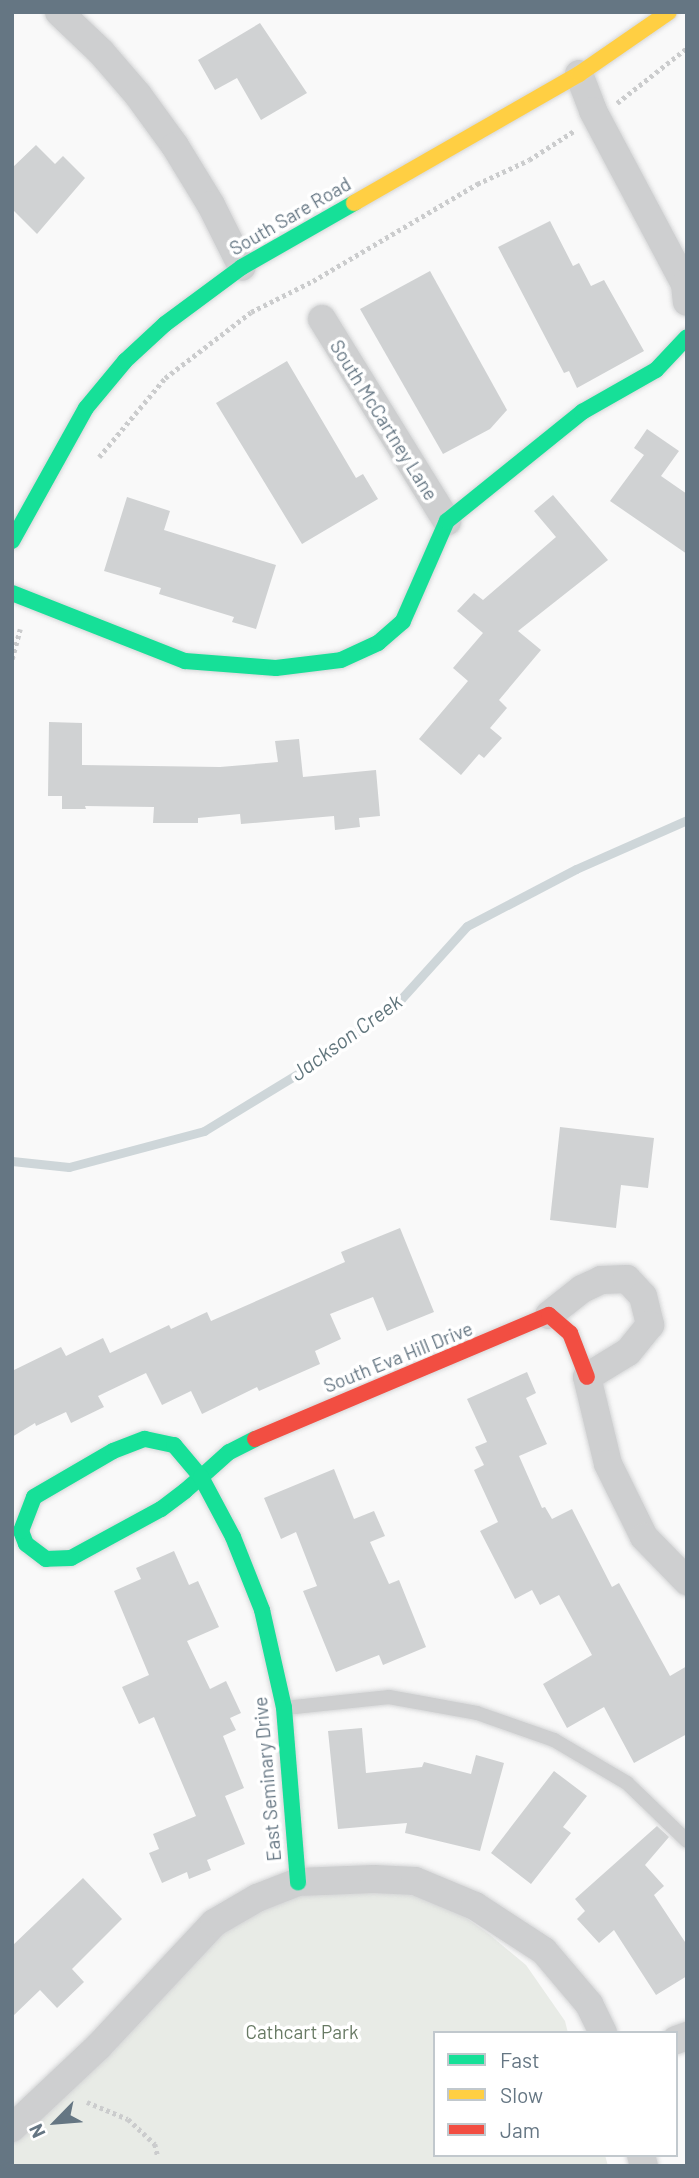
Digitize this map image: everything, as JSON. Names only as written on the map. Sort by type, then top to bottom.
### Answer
[{"type":"street","points":[[59,12],[138,95],[175,146],[211,205],[243,267]]},
{"type":"street","name":"South Sare Road","points":[[12,541],[86,408],[125,361],[165,324],[243,267],[579,74],[669,12]]},
{"type":"street","points":[[579,74],[593,111],[685,284],[687,302]]},
{"type":"street","name":"South McCartney Lane","points":[[322,319],[447,521]]},
{"type":"street","name":"South McCartney Lane","points":[[12,593],[185,662],[276,668],[341,660],[378,643],[403,621],[447,521],[582,412],[656,370],[687,337]]},
{"type":"street","points":[[587,1377],[628,1352],[650,1325],[643,1296],[627,1279],[601,1280],[582,1289],[549,1315],[570,1334],[587,1377],[608,1464],[644,1536],[687,1581]]},
{"type":"street","name":"South Eva Hill Drive","points":[[201,1477],[174,1446],[145,1438],[113,1451],[34,1497],[21,1531],[26,1544],[46,1559],[71,1558],[161,1509],[201,1477],[229,1452],[282,1426],[549,1315]]},
{"type":"street","name":"East Seminary Drive","points":[[201,1477],[233,1537],[262,1610],[284,1708],[298,1882]]},
{"type":"street","points":[[12,2128],[98,2046],[214,1923],[257,1898],[298,1882],[374,1878],[415,1881],[475,1906],[544,1951],[589,2004],[602,2031]]},
{"type":"lane","points":[[284,1708],[388,1698],[477,1713],[554,1740],[627,1783],[687,1841]]},
{"type":"path","points":[[87,2102],[128,2119],[155,2144],[158,2157]]},
{"type":"green space","name":"Cathcart Park","points":[[377,1889],[420,1897],[458,1912],[526,1965],[565,2021],[568,2031],[433,2031],[433,2157],[606,2157],[608,2166],[12,2166],[12,2141],[218,1926],[299,1892]]},
{"type":"building","points":[[260,23],[307,93],[261,120],[237,78],[215,90],[198,60]]},
{"type":"building","points":[[36,145],[55,164],[63,156],[85,178],[37,234],[12,209],[12,168]]},
{"type":"building","points":[[550,221],[573,266],[579,263],[591,286],[604,280],[644,351],[577,388],[569,371],[564,373],[498,247]]},
{"type":"building","points":[[430,271],[507,410],[490,429],[443,454],[360,309]]},
{"type":"building","points":[[287,361],[356,478],[363,474],[378,499],[302,544],[216,403]]},
{"type":"building","points":[[647,429],[679,451],[661,476],[687,494],[687,554],[610,501],[644,455],[634,448]]},
{"type":"building","points":[[553,495],[608,560],[518,631],[541,650],[499,700],[507,708],[490,728],[502,738],[484,758],[479,754],[461,775],[419,739],[468,681],[453,668],[483,633],[457,611],[474,593],[483,600],[556,537],[534,511]]},
{"type":"building","points":[[127,497],[170,511],[164,530],[276,565],[256,629],[232,622],[234,617],[159,594],[161,588],[104,571]]},
{"type":"building","points":[[49,722],[82,723],[82,765],[220,767],[278,762],[275,741],[299,739],[303,777],[376,770],[380,816],[359,818],[360,827],[335,830],[334,816],[241,824],[240,814],[198,818],[198,823],[153,823],[154,807],[85,806],[86,809],[62,809],[62,796],[48,796]]},
{"type":"building","points":[[560,1127],[654,1138],[648,1188],[621,1185],[616,1228],[550,1220]]},
{"type":"building","points":[[400,1228],[434,1312],[387,1331],[373,1297],[330,1314],[341,1339],[315,1351],[320,1364],[259,1391],[257,1387],[202,1414],[191,1391],[162,1405],[146,1373],[98,1396],[104,1407],[71,1423],[66,1412],[36,1426],[35,1423],[12,1437],[12,1371],[61,1347],[66,1356],[103,1338],[110,1353],[169,1325],[171,1329],[207,1312],[211,1321],[345,1262],[341,1252]]},
{"type":"building","points":[[527,1372],[536,1393],[526,1398],[547,1444],[519,1456],[542,1508],[545,1507],[552,1519],[572,1509],[612,1587],[619,1583],[670,1676],[687,1666],[687,1734],[634,1763],[604,1707],[567,1728],[543,1684],[592,1655],[559,1595],[540,1605],[532,1590],[515,1599],[480,1531],[498,1522],[474,1470],[484,1465],[475,1447],[487,1442],[467,1399]]},
{"type":"building","points":[[334,1469],[354,1519],[374,1511],[385,1536],[370,1542],[389,1584],[399,1580],[426,1647],[383,1665],[379,1655],[336,1672],[303,1591],[317,1586],[296,1532],[281,1539],[264,1498]]},
{"type":"building","points":[[174,1551],[189,1585],[198,1581],[219,1627],[187,1641],[210,1689],[226,1681],[241,1713],[230,1718],[236,1730],[223,1736],[244,1788],[225,1796],[245,1844],[207,1860],[211,1870],[189,1879],[187,1872],[162,1883],[149,1853],[159,1849],[153,1834],[196,1816],[154,1717],[139,1724],[122,1687],[149,1675],[114,1591],[141,1579],[136,1568]]},
{"type":"building","points":[[362,1728],[366,1773],[422,1767],[424,1762],[471,1774],[476,1755],[504,1763],[480,1851],[405,1833],[407,1823],[338,1829],[328,1731]]},
{"type":"building","points":[[554,1771],[587,1796],[563,1827],[571,1833],[531,1884],[491,1853]]},
{"type":"building","points":[[657,1826],[669,1837],[645,1865],[664,1886],[654,1895],[687,1945],[687,1976],[656,1995],[614,1930],[599,1943],[577,1919],[585,1911],[575,1899]]},
{"type":"building","points":[[83,1878],[122,1919],[72,1969],[84,1982],[57,2008],[40,1990],[12,2017],[12,1946]]},
{"type":"waterway","name":"Jackson Creek","points":[[12,1161],[69,1167],[204,1131],[312,1065],[401,999],[467,926],[576,869],[687,820]]},
{"type":"traffic: fast","points":[[12,541],[86,408],[125,361],[165,324],[242,267],[354,203]]},
{"type":"traffic: fast","points":[[12,593],[185,661],[276,668],[341,660],[378,643],[403,621],[447,521],[582,412],[656,370],[687,337]]},
{"type":"traffic: fast","points":[[255,1439],[229,1452],[201,1477],[185,1491],[161,1509],[71,1558],[46,1559],[26,1544],[21,1531],[34,1497],[113,1451],[145,1439],[174,1445],[201,1477],[233,1537],[262,1610],[284,1708],[298,1882]]},
{"type":"traffic: slow","points":[[354,203],[579,74],[669,12]]},
{"type":"traffic: jam","points":[[255,1439],[549,1315],[570,1333],[587,1377]]}]
